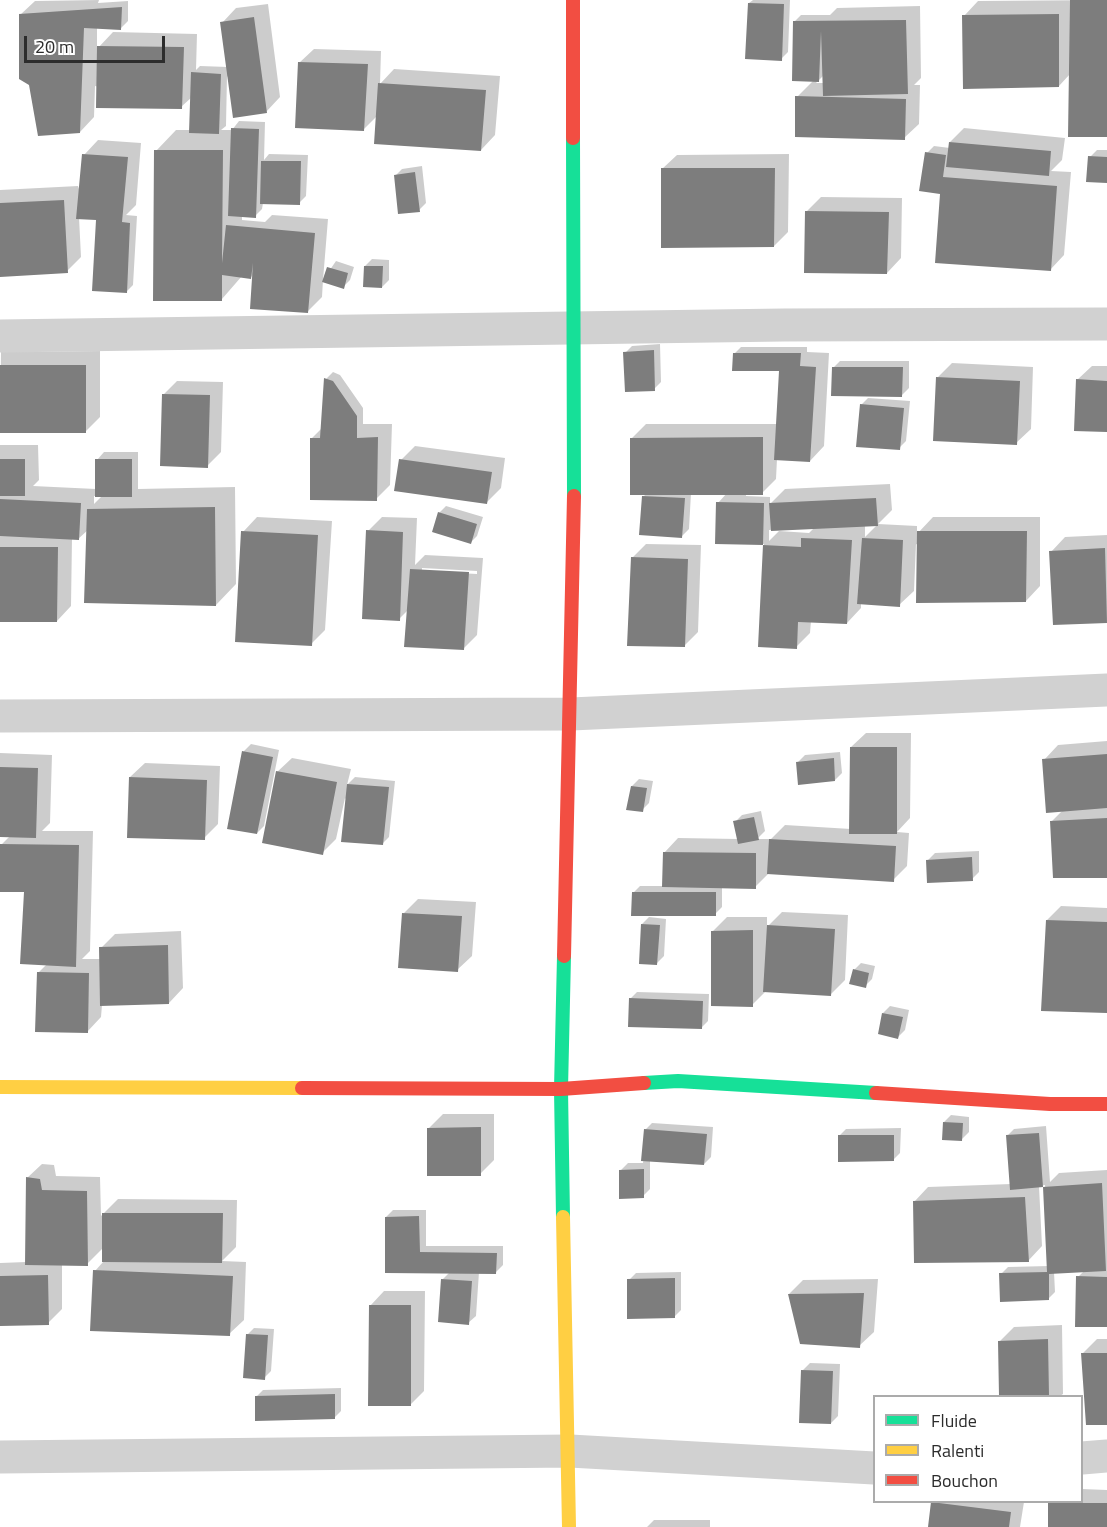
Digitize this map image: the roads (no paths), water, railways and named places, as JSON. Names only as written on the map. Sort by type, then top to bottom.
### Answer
[{"type":"street","points":[[569,1527],[570,1450],[561,1089],[571,714],[574,328],[573,0]]},
{"type":"street","points":[[0,336],[1107,324]]},
{"type":"street","points":[[0,716],[571,714],[1107,690]]},
{"type":"street","points":[[0,1087],[561,1089],[678,1082],[1038,1103],[1107,1104]]},
{"type":"street","points":[[0,1457],[570,1450],[873,1468]]},
{"type":"street","points":[[1083,1458],[1107,1456]]}]
